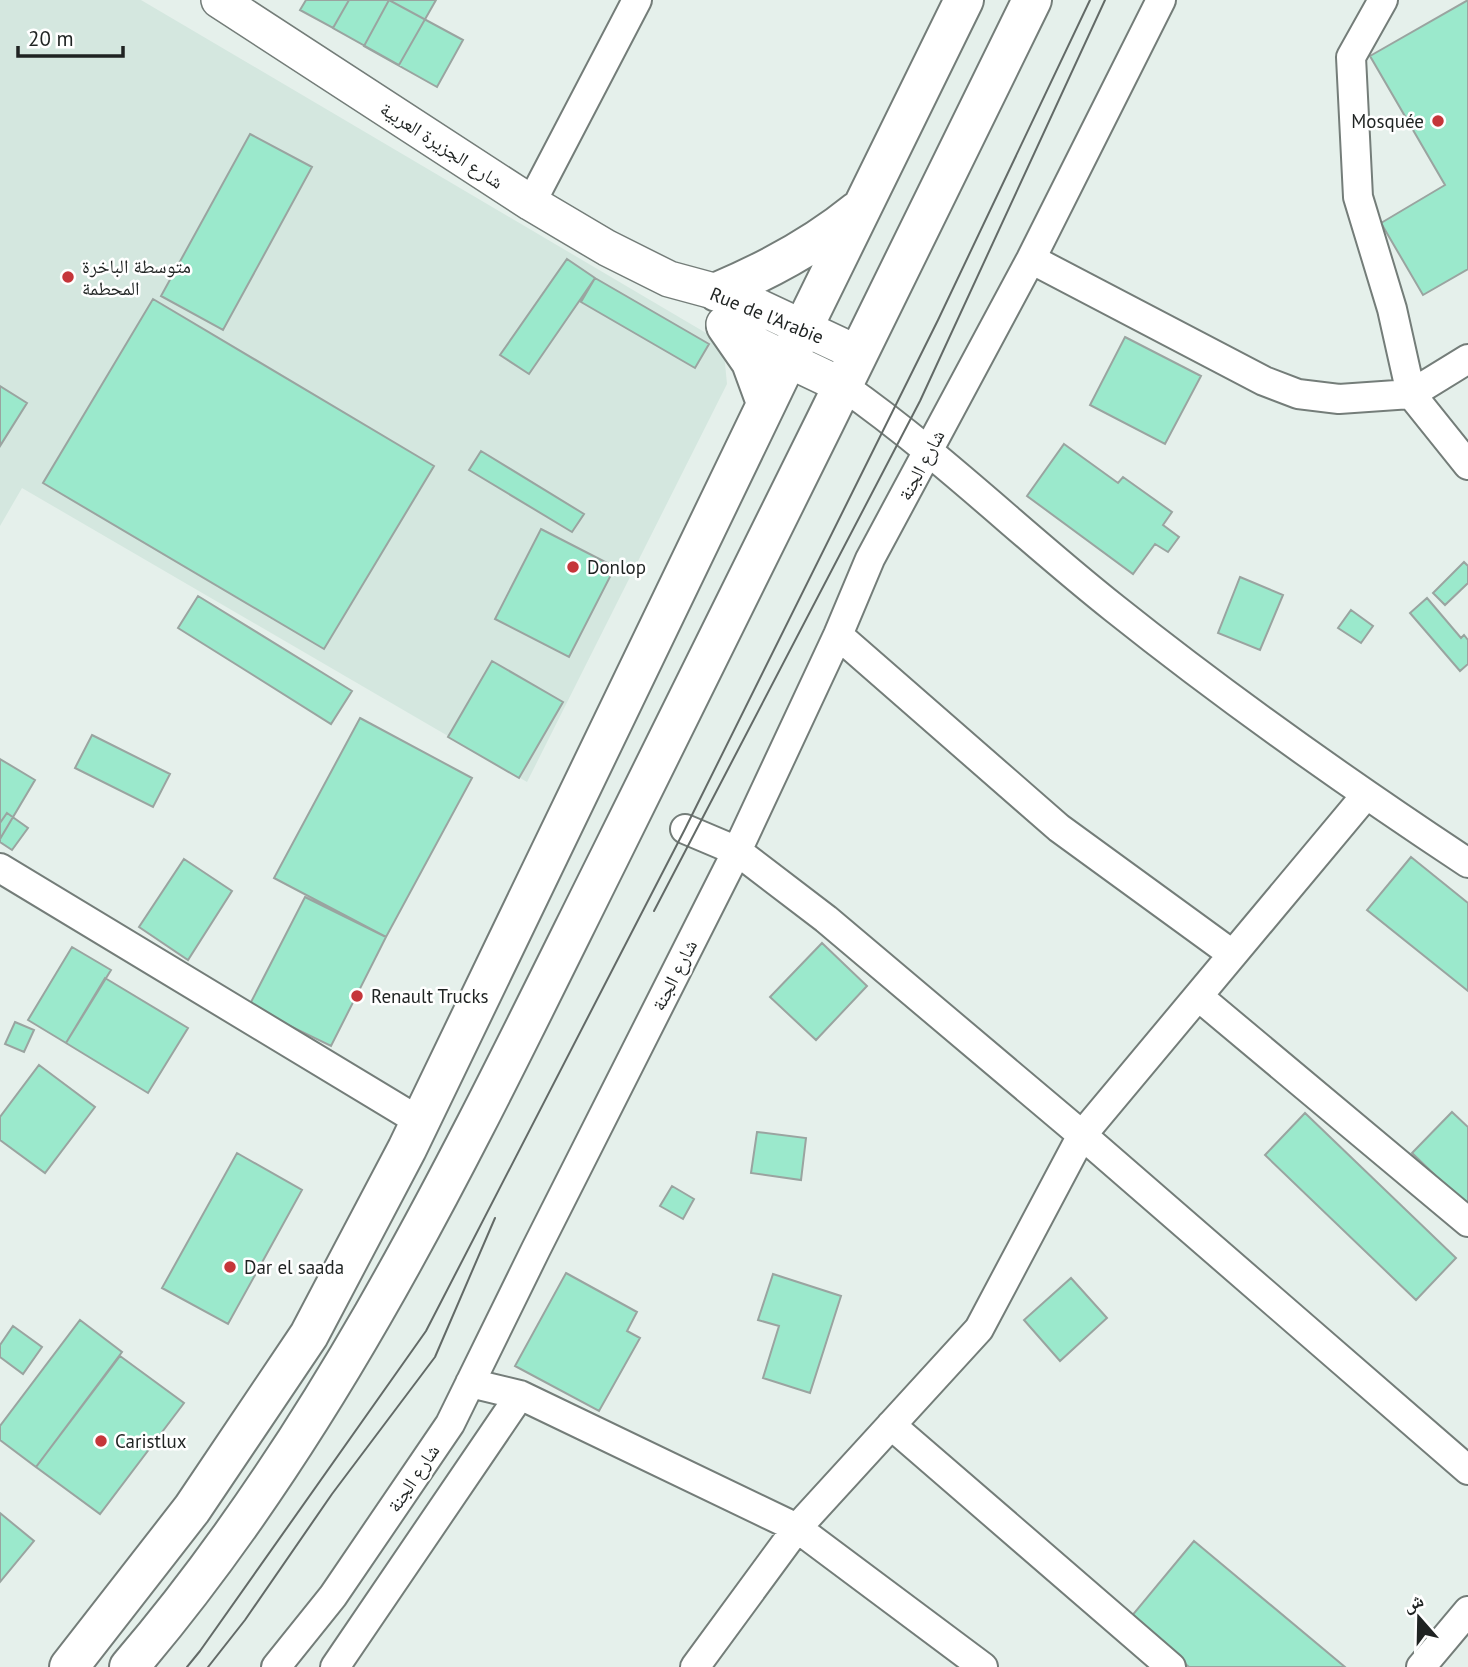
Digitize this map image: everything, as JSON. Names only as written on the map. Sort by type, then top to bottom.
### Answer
[{"type":"main road","points":[[69,1667],[192,1509],[309,1335],[407,1149],[964,0]]},
{"type":"main road","points":[[129,1667],[225,1546],[282,1463],[352,1351],[425,1222],[512,1054],[1032,0]]},
{"type":"main road","points":[[766,404],[751,362],[721,309],[779,264],[838,227],[864,205]]},
{"type":"street","name":"شارع الجزيرة العربية","points":[[219,0],[531,202],[607,248],[669,279]]},
{"type":"street","points":[[531,202],[636,0]]},
{"type":"street","name":"شارع الجنة","points":[[276,1667],[333,1596],[450,1424],[737,850],[838,635],[870,559],[1031,259],[1161,0]]},
{"type":"street","points":[[1383,0],[1351,57],[1357,197],[1392,309],[1411,394],[1468,465]]},
{"type":"street","points":[[1031,259],[1264,382],[1298,394],[1339,399],[1411,394],[1468,359]]},
{"type":"street","name":"Rue de l'Arabie","points":[[669,279],[721,309],[761,308],[795,344],[851,370]]},
{"type":"street","points":[[851,370],[929,450],[1113,608],[1301,750],[1468,863]]},
{"type":"street","points":[[838,635],[1059,828],[1232,954]]},
{"type":"street","points":[[695,1667],[797,1528],[979,1329],[1082,1135],[1366,795]]},
{"type":"street","points":[[685,829],[737,850],[826,919],[1082,1135],[1468,1470]]},
{"type":"street","points":[[0,867],[419,1121]]},
{"type":"street","points":[[1199,997],[1468,1222]]},
{"type":"street","points":[[470,1383],[520,1395],[797,1528],[967,1662]]},
{"type":"street","points":[[335,1667],[520,1395]]},
{"type":"street","points":[[891,1425],[1171,1667]]},
{"type":"street","points":[[1421,1667],[1468,1611]]},
{"type":"shaded area","points":[[0,0],[141,0],[723,343],[727,384],[527,782],[22,488],[0,526]]},
{"type":"building","points":[[306,0],[349,0],[333,28],[300,10]]},
{"type":"building","points":[[349,0],[436,0],[399,65],[333,28]]},
{"type":"building","points":[[389,0],[463,40],[437,87],[364,46]]},
{"type":"building","name":"Mosquée","points":[[1468,0],[1468,269],[1423,295],[1381,223],[1445,185],[1370,56]]},
{"type":"building","points":[[250,134],[312,167],[223,330],[161,296]]},
{"type":"building","points":[[567,259],[595,278],[529,374],[500,355]]},
{"type":"building","points":[[595,278],[709,344],[695,368],[581,302]]},
{"type":"building","points":[[153,299],[434,466],[324,649],[43,483]]},
{"type":"building","points":[[1125,337],[1201,376],[1165,444],[1090,405]]},
{"type":"building","points":[[0,386],[27,403],[0,446]]},
{"type":"building","points":[[1064,444],[1118,483],[1123,477],[1172,512],[1163,525],[1179,537],[1168,552],[1155,544],[1133,574],[1027,496]]},
{"type":"building","points":[[481,451],[584,514],[572,532],[469,470]]},
{"type":"building","points":[[541,529],[615,567],[569,657],[495,619]]},
{"type":"building","points":[[1464,562],[1468,566],[1468,583],[1445,605],[1433,593]]},
{"type":"building","points":[[1240,577],[1283,595],[1260,650],[1218,633]]},
{"type":"building","points":[[198,596],[352,691],[331,724],[178,628]]},
{"type":"building","points":[[1427,598],[1461,638],[1464,635],[1468,640],[1468,664],[1460,671],[1410,613]]},
{"type":"building","points":[[1351,610],[1373,626],[1361,643],[1338,628]]},
{"type":"building","points":[[492,661],[563,702],[519,778],[448,737]]},
{"type":"building","points":[[360,718],[472,778],[386,937],[274,878]]},
{"type":"building","points":[[92,735],[170,774],[153,807],[75,768]]},
{"type":"building","points":[[0,759],[35,780],[0,839]]},
{"type":"building","points":[[7,813],[28,828],[12,850],[0,842],[0,823]]},
{"type":"building","points":[[1411,857],[1468,903],[1468,991],[1367,910]]},
{"type":"building","points":[[184,859],[232,891],[188,960],[139,927]]},
{"type":"building","points":[[305,897],[386,937],[331,1046],[249,1006]]},
{"type":"building","points":[[822,943],[867,986],[816,1040],[770,997]]},
{"type":"building","points":[[72,947],[111,970],[66,1043],[28,1020]]},
{"type":"building","points":[[105,978],[188,1028],[148,1093],[66,1043]]},
{"type":"building","points":[[15,1022],[34,1030],[24,1052],[5,1044]]},
{"type":"building","points":[[39,1065],[95,1107],[45,1173],[0,1140],[0,1117]]},
{"type":"building","points":[[1452,1112],[1468,1127],[1468,1207],[1412,1153]]},
{"type":"building","points":[[1305,1113],[1456,1258],[1416,1300],[1265,1155]]},
{"type":"building","points":[[757,1132],[806,1138],[801,1180],[751,1173]]},
{"type":"building","points":[[237,1153],[302,1190],[228,1324],[162,1288]]},
{"type":"building","points":[[672,1186],[694,1199],[683,1219],[660,1206]]},
{"type":"building","points":[[566,1273],[637,1312],[627,1331],[640,1338],[599,1411],[515,1366]]},
{"type":"building","points":[[773,1274],[841,1296],[810,1393],[763,1378],[779,1326],[758,1320]]},
{"type":"building","points":[[1071,1278],[1107,1318],[1060,1361],[1024,1320]]},
{"type":"building","points":[[80,1320],[122,1352],[36,1467],[0,1440],[0,1426]]},
{"type":"building","points":[[13,1326],[42,1347],[23,1374],[0,1357],[0,1345]]},
{"type":"building","points":[[120,1356],[184,1403],[100,1514],[36,1467]]},
{"type":"building","points":[[0,1513],[34,1541],[0,1582]]},
{"type":"building","points":[[1194,1541],[1345,1667],[1189,1667],[1130,1618]]},
{"type":"tram line","points":[[187,1667],[426,1331],[685,829],[938,320],[1090,0]]},
{"type":"tram line","points":[[654,911],[920,401],[1105,0]]},
{"type":"tram line","points":[[208,1667],[245,1620],[332,1494],[435,1357],[495,1218]]},
{"type":"place","name":"Mosquée","points":[[1438,121]]},
{"type":"place","name":"متوسطة الباخرة المحطمة","points":[[68,277]]},
{"type":"place","name":"Donlop","points":[[573,567]]},
{"type":"place","name":"Renault Trucks","points":[[357,996]]},
{"type":"place","name":"Dar el saada","points":[[230,1267]]},
{"type":"place","name":"Caristlux","points":[[101,1441]]}]
